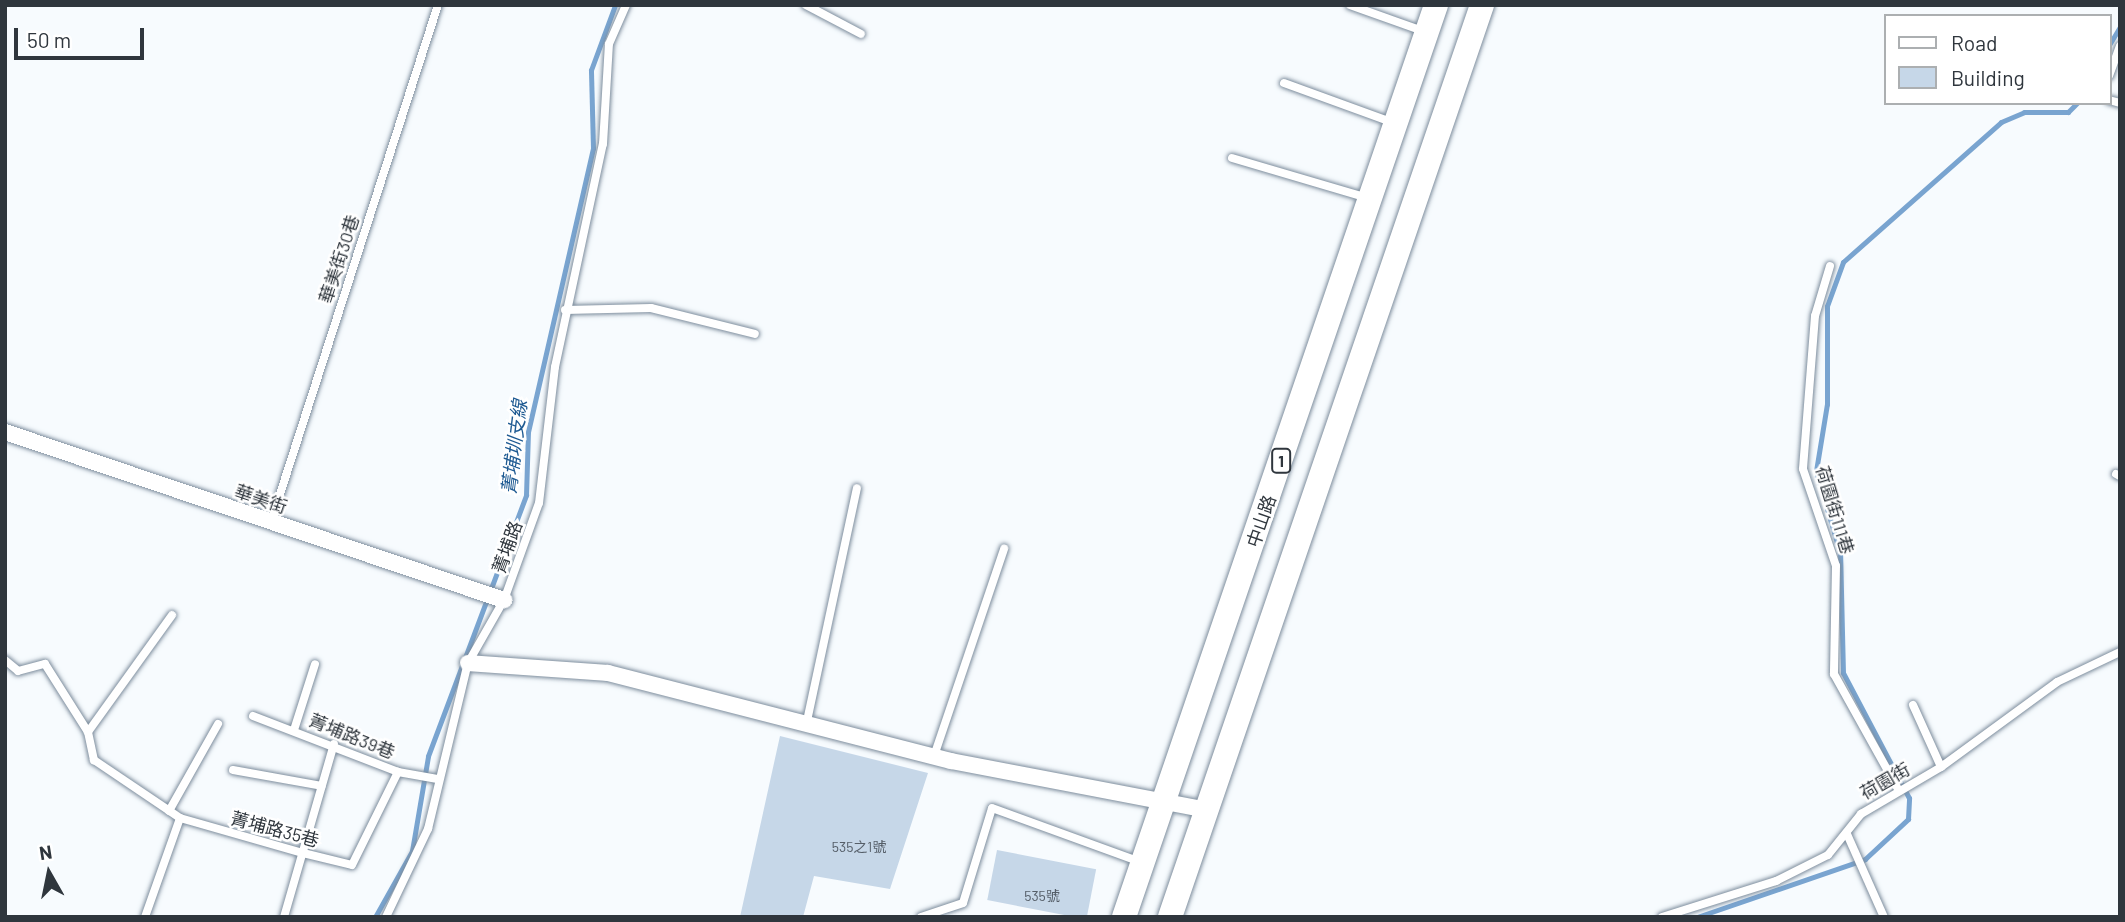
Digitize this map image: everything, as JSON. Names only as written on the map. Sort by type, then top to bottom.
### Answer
[{"type":"main road","name":"中山路","points":[[1124,917],[1167,798],[1436,5]]},
{"type":"main road","points":[[1170,917],[1209,810],[1482,5]]},
{"type":"street","name":"華美街","points":[[5,432],[504,600]]},
{"type":"street","points":[[468,663],[608,673],[807,721],[934,756],[1167,798],[1209,810]]},
{"type":"lane","name":"華美街30巷","points":[[271,523],[438,5]]},
{"type":"lane","name":"菁埔路","points":[[386,917],[428,829],[437,779],[468,663],[504,600],[540,503],[565,310],[603,144],[609,44],[626,5]]},
{"type":"lane","points":[[806,5],[861,34]]},
{"type":"lane","points":[[1350,5],[1427,33]]},
{"type":"lane","points":[[2111,71],[2120,46]]},
{"type":"lane","points":[[1284,83],[1397,124]]},
{"type":"lane","points":[[1231,158],[1370,198]]},
{"type":"lane","name":"荷園街111巷","points":[[1830,266],[1815,316],[1803,469],[1836,566],[1834,674],[1899,791]]},
{"type":"lane","points":[[565,310],[651,308],[755,334]]},
{"type":"lane","points":[[807,721],[857,488]]},
{"type":"lane","points":[[934,756],[1004,549]]},
{"type":"lane","points":[[88,732],[173,615]]},
{"type":"lane","name":"荷園街","points":[[1662,917],[1776,881],[1828,855],[1861,814],[1941,767],[2057,682],[2120,652]]},
{"type":"lane","name":"菁埔路35巷","points":[[5,660],[18,671],[45,664],[88,732],[94,760],[180,818],[352,864],[398,772]]},
{"type":"lane","name":"菁埔路39巷","points":[[295,730],[315,664]]},
{"type":"lane","points":[[1913,705],[1941,767]]},
{"type":"lane","name":"菁埔路39巷","points":[[253,716],[334,744],[398,772]]},
{"type":"lane","points":[[169,811],[218,723]]},
{"type":"lane","points":[[284,917],[334,744]]},
{"type":"lane","points":[[233,770],[322,786]]},
{"type":"lane","points":[[398,772],[437,779]]},
{"type":"lane","points":[[921,917],[963,902],[992,808],[1143,863]]},
{"type":"lane","points":[[145,917],[180,818]]},
{"type":"lane","points":[[1846,834],[1884,917]]},
{"type":"building","points":[[780,736],[928,773],[890,889],[814,876],[803,917],[740,917]]},
{"type":"building","points":[[997,850],[1096,869],[1087,917],[987,900]]},
{"type":"waterway","name":"菁埔圳支線","points":[[375,917],[412,851],[428,756],[526,495],[528,432],[593,148],[591,70],[615,5]]},
{"type":"waterway","points":[[2111,42],[2120,27]]},
{"type":"waterway","points":[[1697,917],[1865,859],[1908,819],[1909,798],[1843,673],[1840,553],[1816,471],[1827,404],[1827,306],[1843,262],[2001,122],[2024,112],[2068,112],[2075,105]]}]
